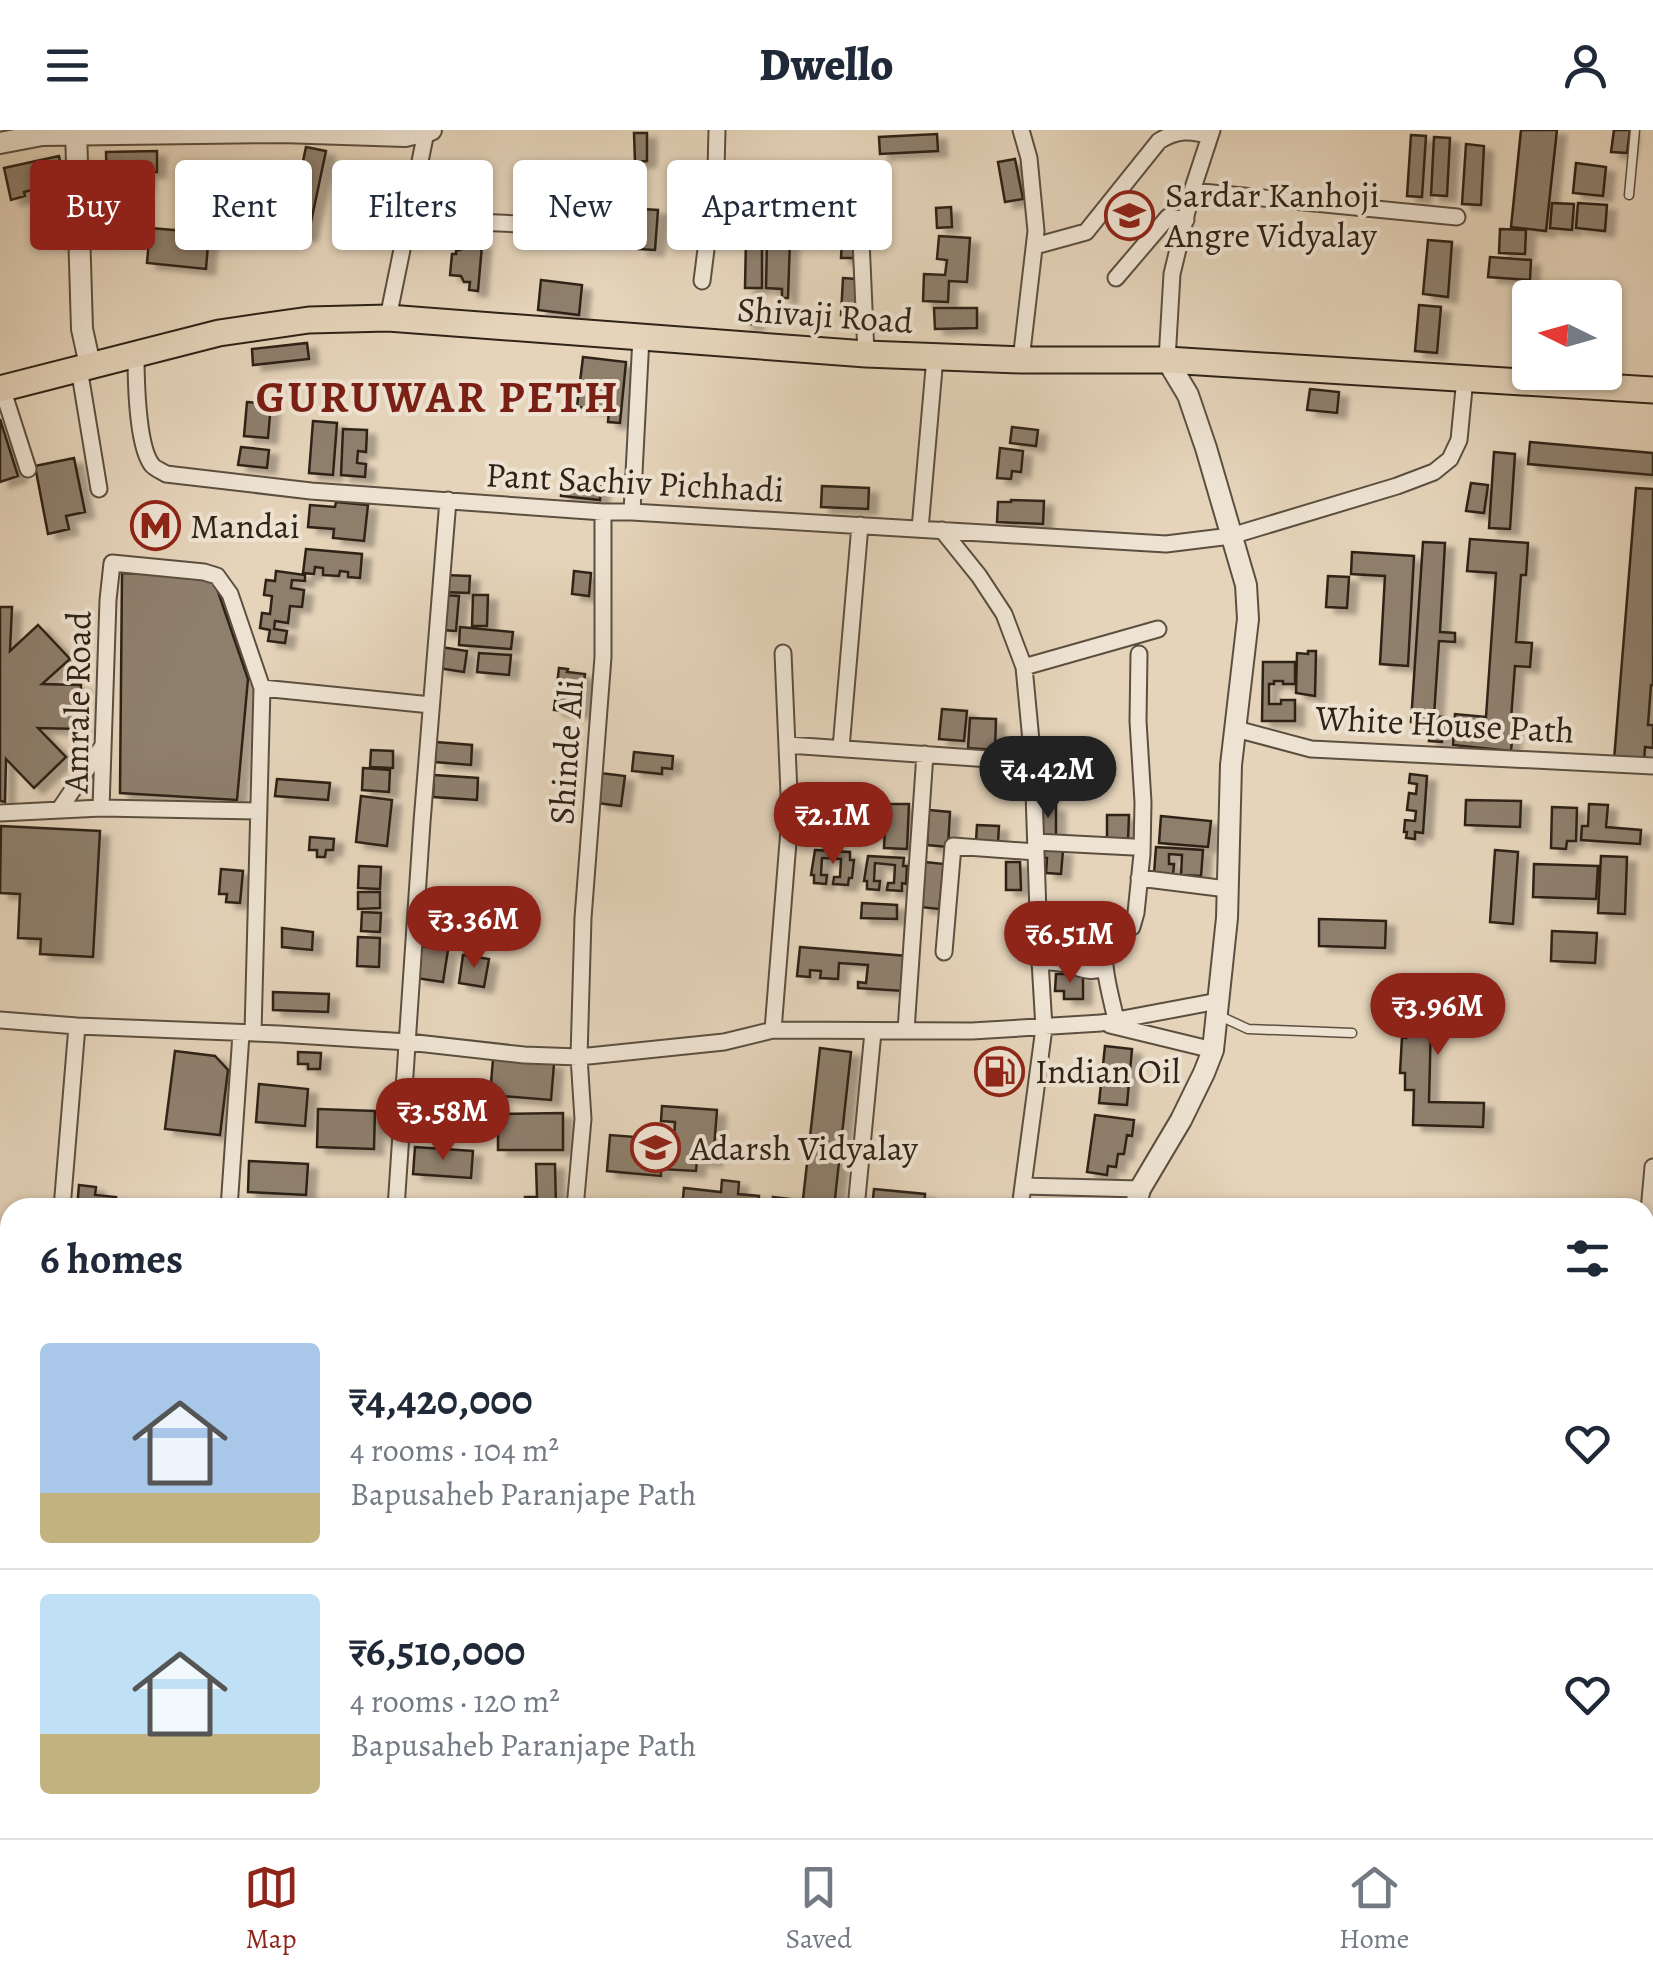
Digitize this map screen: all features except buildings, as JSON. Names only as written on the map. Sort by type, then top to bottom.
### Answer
[{"type":"highway","name":"Shivaji Road","points":[[1,389],[219,333],[309,320],[388,318],[866,354],[1167,360],[1653,390]]},
{"type":"street","points":[[702,281],[717,130]]},
{"type":"street","points":[[1021,130],[1029,158],[1036,231],[1021,360]]},
{"type":"street","points":[[0,143],[76,132],[359,132],[405,136],[428,131],[421,160]]},
{"type":"street","points":[[1023,1186],[1138,1198],[1204,1074],[1213,1050],[1227,918],[1231,764],[1248,619],[1246,586],[1188,396],[1167,360],[1172,274],[1211,133],[1186,131],[1168,136],[1086,232],[1034,246]]},
{"type":"street","points":[[76,132],[82,329],[99,489]]},
{"type":"street","points":[[1192,191],[1457,217]]},
{"type":"street","points":[[1116,278],[1168,217],[1186,220]]},
{"type":"street","points":[[388,318],[402,250]]},
{"type":"street","points":[[861,250],[866,354]]},
{"type":"street","points":[[632,512],[641,337]]},
{"type":"street","name":"Pant Sachiv Pichhadi","points":[[136,354],[139,412],[146,450],[153,466],[166,474],[311,491],[603,512],[1166,544],[1231,536],[1434,472],[1450,459],[1458,440],[1465,378]]},
{"type":"street","points":[[920,529],[936,357]]},
{"type":"street","points":[[1,389],[28,469]]},
{"type":"street","points":[[397,1198],[448,500]]},
{"type":"street","name":"Shinde Ali","points":[[576,1198],[583,1118],[579,1057],[583,918],[604,657],[603,512]]},
{"type":"street","points":[[842,748],[860,525]]},
{"type":"street","points":[[942,530],[980,576],[1004,614],[1024,666],[1034,762],[1044,1028],[1021,1198]]},
{"type":"street","name":"Amrale Road","points":[[259,811],[100,808],[112,563],[217,576],[230,594],[262,688]]},
{"type":"street","points":[[1024,666],[1158,630]]},
{"type":"street","points":[[773,1030],[790,817],[783,652]]},
{"type":"street","points":[[1108,1022],[1108,935],[1132,927],[1140,878],[1143,802],[1139,654]]},
{"type":"street","points":[[230,1198],[247,1033],[262,688],[432,705]]},
{"type":"street","name":"White House Path","points":[[1236,729],[1310,749],[1653,766]]},
{"type":"street","points":[[788,744],[1034,762]]},
{"type":"street","points":[[59,810],[103,747]]},
{"type":"street","points":[[906,1030],[925,754]]},
{"type":"street","points":[[0,813],[100,808]]},
{"type":"street","points":[[944,952],[952,846],[1133,847]]},
{"type":"street","points":[[1140,878],[1227,889]]},
{"type":"street","points":[[1040,960],[1086,971],[1105,968]]},
{"type":"street","points":[[0,1020],[408,1042],[579,1057],[724,1042],[773,1030],[1044,1028],[1217,1008]]},
{"type":"street","points":[[1108,1022],[1213,1050]]},
{"type":"street","points":[[63,1198],[77,1026]]},
{"type":"street","points":[[857,1198],[873,1032]]},
{"type":"street","points":[[1650,1198],[1653,1167]]},
{"type":"lane","points":[[1630,195],[1636,130]]},
{"type":"lane","points":[[1217,1008],[1248,1029],[1352,1033]]},
{"type":"place","name":"Sardar Kanhoji Angre Vidyalay","points":[[1130,215]]},
{"type":"place","name":"Mandai","points":[[155,526]]},
{"type":"place","name":"Indian Oil","points":[[1000,1071]]},
{"type":"place","name":"Adarsh Vidyalay","points":[[655,1148]]},
{"type":"district","name":"GURUWAR PETH","points":[[438,397]]}]
